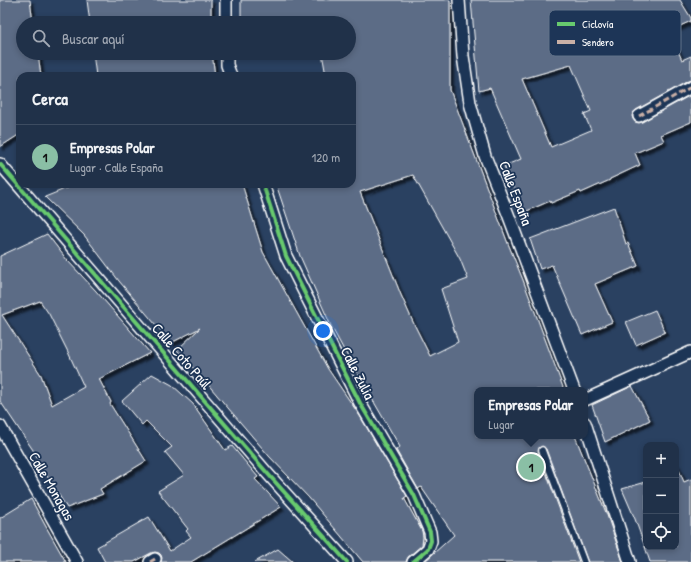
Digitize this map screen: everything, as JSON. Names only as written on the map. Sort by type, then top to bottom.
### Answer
[{"type":"street","points":[[226,0],[226,16]]},
{"type":"street","name":"Calle España","points":[[459,0],[463,56],[470,103],[485,156],[573,387]]},
{"type":"street","points":[[227,60],[230,72]]},
{"type":"street","points":[[639,116],[691,88]]},
{"type":"street","name":"Calle Coto Paúl","points":[[0,164],[16,183]]},
{"type":"street","name":"Calle Coto Paúl","points":[[21,188],[268,474],[347,562]]},
{"type":"street","name":"Calle Zulia","points":[[264,188],[286,256],[360,403],[414,495],[430,532],[431,541],[428,549],[412,562]]},
{"type":"street","points":[[588,399],[691,352]]},
{"type":"street","name":"Calle Monagas","points":[[0,426],[78,562]]},
{"type":"street","points":[[588,432],[630,562]]},
{"type":"lane","points":[[542,450],[584,562]]},
{"type":"building","points":[[0,0],[30,0],[32,16],[16,16],[16,60],[39,60],[40,72],[16,72],[16,137],[0,147]]},
{"type":"building","points":[[87,0],[211,0],[211,16],[89,16]]},
{"type":"building","points":[[241,0],[450,0],[450,90],[563,387],[474,387],[474,439],[576,439],[607,515],[623,562],[588,562],[546,449],[542,446],[538,451],[579,562],[424,562],[454,535],[421,487],[418,489],[396,450],[400,447],[331,326],[300,256],[277,188],[356,188],[356,72],[325,72],[323,60],[356,60],[356,16],[241,16]],"holes":[[[413,175],[460,259],[468,279],[441,289],[458,342],[430,356],[401,295],[360,192]]]},
{"type":"building","points":[[471,0],[680,0],[691,18],[691,21],[681,26],[681,10],[549,10],[549,56],[680,56],[682,60],[691,56],[691,80],[636,110],[632,116],[635,122],[642,122],[689,96],[691,101],[691,122],[661,135],[664,141],[635,153],[640,165],[581,193],[580,191],[551,203],[550,201],[520,214],[510,191],[514,189],[504,166],[521,159],[490,88],[479,91]],"holes":[[[571,65],[591,111],[584,114],[591,130],[551,147],[522,79]]]},
{"type":"building","points":[[94,60],[213,60],[214,72],[95,72]]},
{"type":"building","points":[[67,188],[243,188],[263,252],[328,369],[360,416],[407,496],[404,498],[422,531],[423,537],[422,545],[408,557],[406,562],[363,562],[309,498],[269,456],[177,350],[200,328],[171,343],[119,281],[84,235],[45,197]]},
{"type":"building","points":[[614,207],[626,244],[628,243],[638,266],[595,284],[612,322],[582,335],[552,265],[540,269],[530,239]]},
{"type":"building","points":[[47,234],[67,260],[150,353],[99,379],[111,402],[110,404],[146,461],[100,489],[103,494],[67,508],[42,468],[35,453],[0,401],[0,256]],"holes":[[[40,301],[49,314],[84,387],[52,405],[41,375],[2,315]]]},
{"type":"building","points":[[655,310],[665,332],[636,345],[626,322]]},
{"type":"building","points":[[152,374],[172,385],[193,404],[225,450],[232,446],[258,477],[255,479],[281,507],[191,562],[161,562],[161,555],[155,552],[134,562],[105,562],[97,547],[149,517],[170,551],[191,537],[186,531],[188,529],[158,491],[184,475],[165,452],[172,447],[146,421],[142,425],[122,401]]},
{"type":"building","points":[[632,386],[650,420],[605,442],[592,405]]},
{"type":"building","points":[[679,470],[684,482],[691,479],[691,562],[650,562],[646,550],[679,550]]},
{"type":"building","points":[[643,483],[643,541],[635,519],[622,489]]},
{"type":"building","points":[[31,499],[66,562],[0,562],[0,518]]},
{"type":"building","points":[[278,549],[293,562],[255,562]]},
{"type":"marked path","points":[[639,116],[691,87]]},
{"type":"marked path","points":[[150,562],[155,559]]},
{"type":"cycle path","points":[[0,164],[16,183]]},
{"type":"cycle path","points":[[21,188],[268,474],[347,562]]},
{"type":"cycle path","points":[[264,188],[286,256],[360,403],[414,495],[430,532],[431,541],[428,549],[413,562]]},
{"type":"place","name":"Empresas Polar","points":[[531,467]]}]
